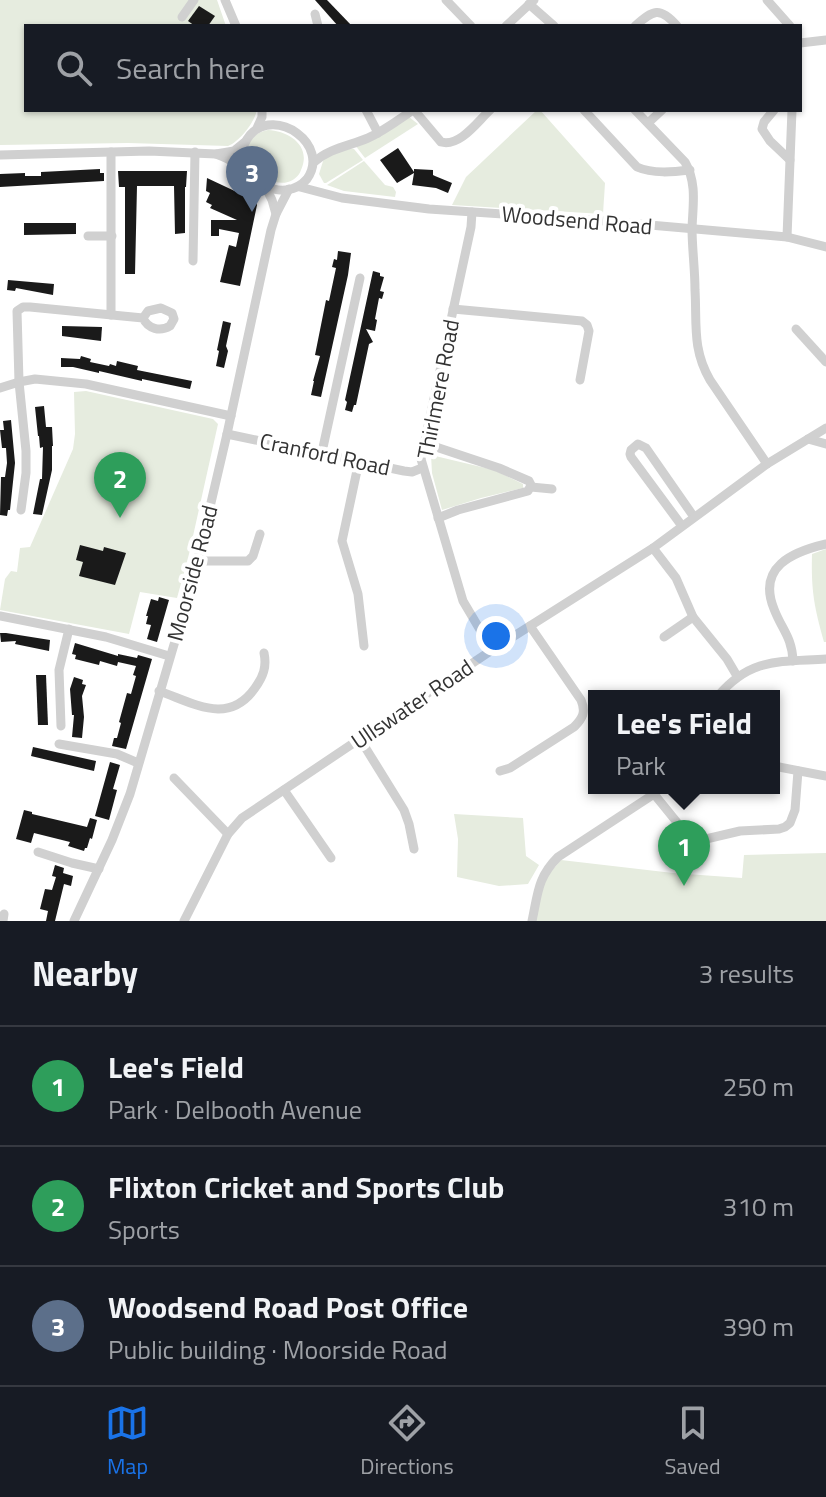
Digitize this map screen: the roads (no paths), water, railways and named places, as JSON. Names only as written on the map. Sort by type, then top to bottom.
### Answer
[{"type":"street","points":[[182,17],[194,0]]},
{"type":"street","points":[[225,0],[235,24]]},
{"type":"street","points":[[446,0],[469,24]]},
{"type":"street","points":[[767,0],[788,24]]},
{"type":"street","points":[[508,24],[531,2],[552,24]]},
{"type":"street","points":[[637,24],[654,12],[666,15],[675,24]]},
{"type":"street","points":[[315,14],[318,24]]},
{"type":"street","points":[[802,43],[826,40]]},
{"type":"street","points":[[0,155],[149,151],[216,154],[234,151],[245,142],[257,128],[263,112]]},
{"type":"street","points":[[264,112],[272,124]]},
{"type":"street","points":[[367,112],[378,133]]},
{"type":"street","points":[[216,154],[274,190],[300,187],[313,165],[336,148],[366,139],[410,112]]},
{"type":"street","points":[[415,112],[441,142],[447,144],[458,140],[488,112]]},
{"type":"street","points":[[586,112],[642,170],[690,170]]},
{"type":"street","points":[[637,112],[690,170],[694,184],[692,230],[696,347],[710,380],[767,464]]},
{"type":"street","points":[[648,123],[660,112]]},
{"type":"street","points":[[772,112],[762,129],[790,160]]},
{"type":"street","points":[[787,237],[792,112]]},
{"type":"street","points":[[257,128],[272,124],[290,129],[307,142],[336,148]]},
{"type":"street","points":[[245,142],[242,159],[245,170]]},
{"type":"street","points":[[307,142],[312,151],[316,179],[328,194]]},
{"type":"street","points":[[111,152],[111,315]]},
{"type":"street","points":[[193,261],[195,152]]},
{"type":"street","points":[[265,186],[276,214]]},
{"type":"street","name":"Woodsend Road","points":[[300,187],[429,209],[787,237],[826,247]]},
{"type":"street","name":"Moorside Road","points":[[74,921],[121,818],[198,561],[271,230],[289,189]]},
{"type":"street","name":"Thirlmere Road","points":[[472,212],[421,459],[463,601],[492,650]]},
{"type":"street","points":[[88,236],[112,236]]},
{"type":"street","points":[[322,452],[360,278]]},
{"type":"street","points":[[21,510],[26,473],[17,311],[30,307],[143,318]]},
{"type":"street","points":[[453,309],[582,321],[589,331],[580,380]]},
{"type":"street","points":[[796,329],[826,362]]},
{"type":"street","points":[[0,388],[19,382],[50,380],[86,384],[231,416]]},
{"type":"street","name":"Ullswater Road","points":[[184,921],[228,834],[242,818],[492,650],[653,548],[767,464],[826,428]]},
{"type":"street","name":"Cranford Road","points":[[227,434],[404,471],[422,468]]},
{"type":"street","points":[[808,439],[826,444]]},
{"type":"street","points":[[424,443],[499,468],[529,481],[531,487]]},
{"type":"street","points":[[682,526],[631,457],[634,447],[638,444],[646,448],[694,517]]},
{"type":"street","points":[[359,461],[342,541],[358,594],[364,646]]},
{"type":"street","points":[[531,487],[552,489]]},
{"type":"street","points":[[438,518],[528,491],[531,487]]},
{"type":"street","points":[[198,561],[248,561],[253,556],[260,534]]},
{"type":"street","points":[[793,661],[786,629],[773,606],[771,576],[780,563],[795,554],[826,544]]},
{"type":"street","points":[[653,548],[676,578],[693,617],[737,676]]},
{"type":"street","points":[[0,616],[114,639],[169,656]]},
{"type":"street","points":[[664,637],[693,617]]},
{"type":"street","points":[[500,771],[510,768],[574,727],[584,713],[581,700],[530,626]]},
{"type":"street","points":[[61,726],[59,670],[69,629]]},
{"type":"street","points":[[159,691],[216,710],[235,707],[257,686],[266,668],[264,653]]},
{"type":"street","points":[[723,690],[737,676],[764,664],[826,659]]},
{"type":"street","points":[[360,739],[404,810],[414,849]]},
{"type":"street","points":[[63,756],[62,744],[117,754],[138,763]]},
{"type":"street","points":[[780,767],[826,776]]},
{"type":"street","points":[[659,794],[680,826],[692,837],[706,839],[740,831],[779,829],[793,817],[798,771]]},
{"type":"street","points":[[174,778],[228,834]]},
{"type":"street","points":[[284,790],[331,858]]},
{"type":"street","points":[[532,921],[541,880],[547,868],[558,857],[652,794]]},
{"type":"street","points":[[38,852],[99,869]]},
{"type":"place","name":"Woodsend Road Post Office","points":[[252,212]]},
{"type":"place","name":"Flixton Cricket and Sports Club","points":[[120,518]]},
{"type":"place","name":"Lee's Field","points":[[684,886]]}]
